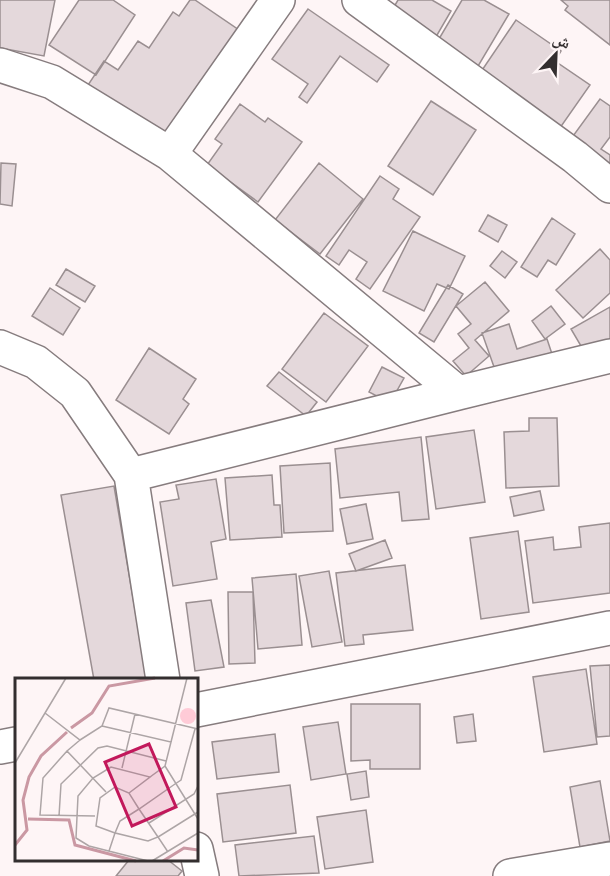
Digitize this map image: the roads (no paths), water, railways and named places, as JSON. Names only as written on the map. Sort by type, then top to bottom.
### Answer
[{"type":"street","points":[[170,154],[278,0]]},
{"type":"street","points":[[359,0],[566,150],[610,186]]},
{"type":"street","points":[[0,65],[52,82],[170,154],[458,393]]},
{"type":"street","points":[[0,346],[36,362],[75,393],[131,475],[163,678]]},
{"type":"street","points":[[131,475],[610,356]]},
{"type":"street","points":[[198,710],[610,628]]},
{"type":"street","points":[[0,747],[15,744]]},
{"type":"street","points":[[198,858],[202,876]]},
{"type":"street","points":[[510,876],[610,859]]}]
